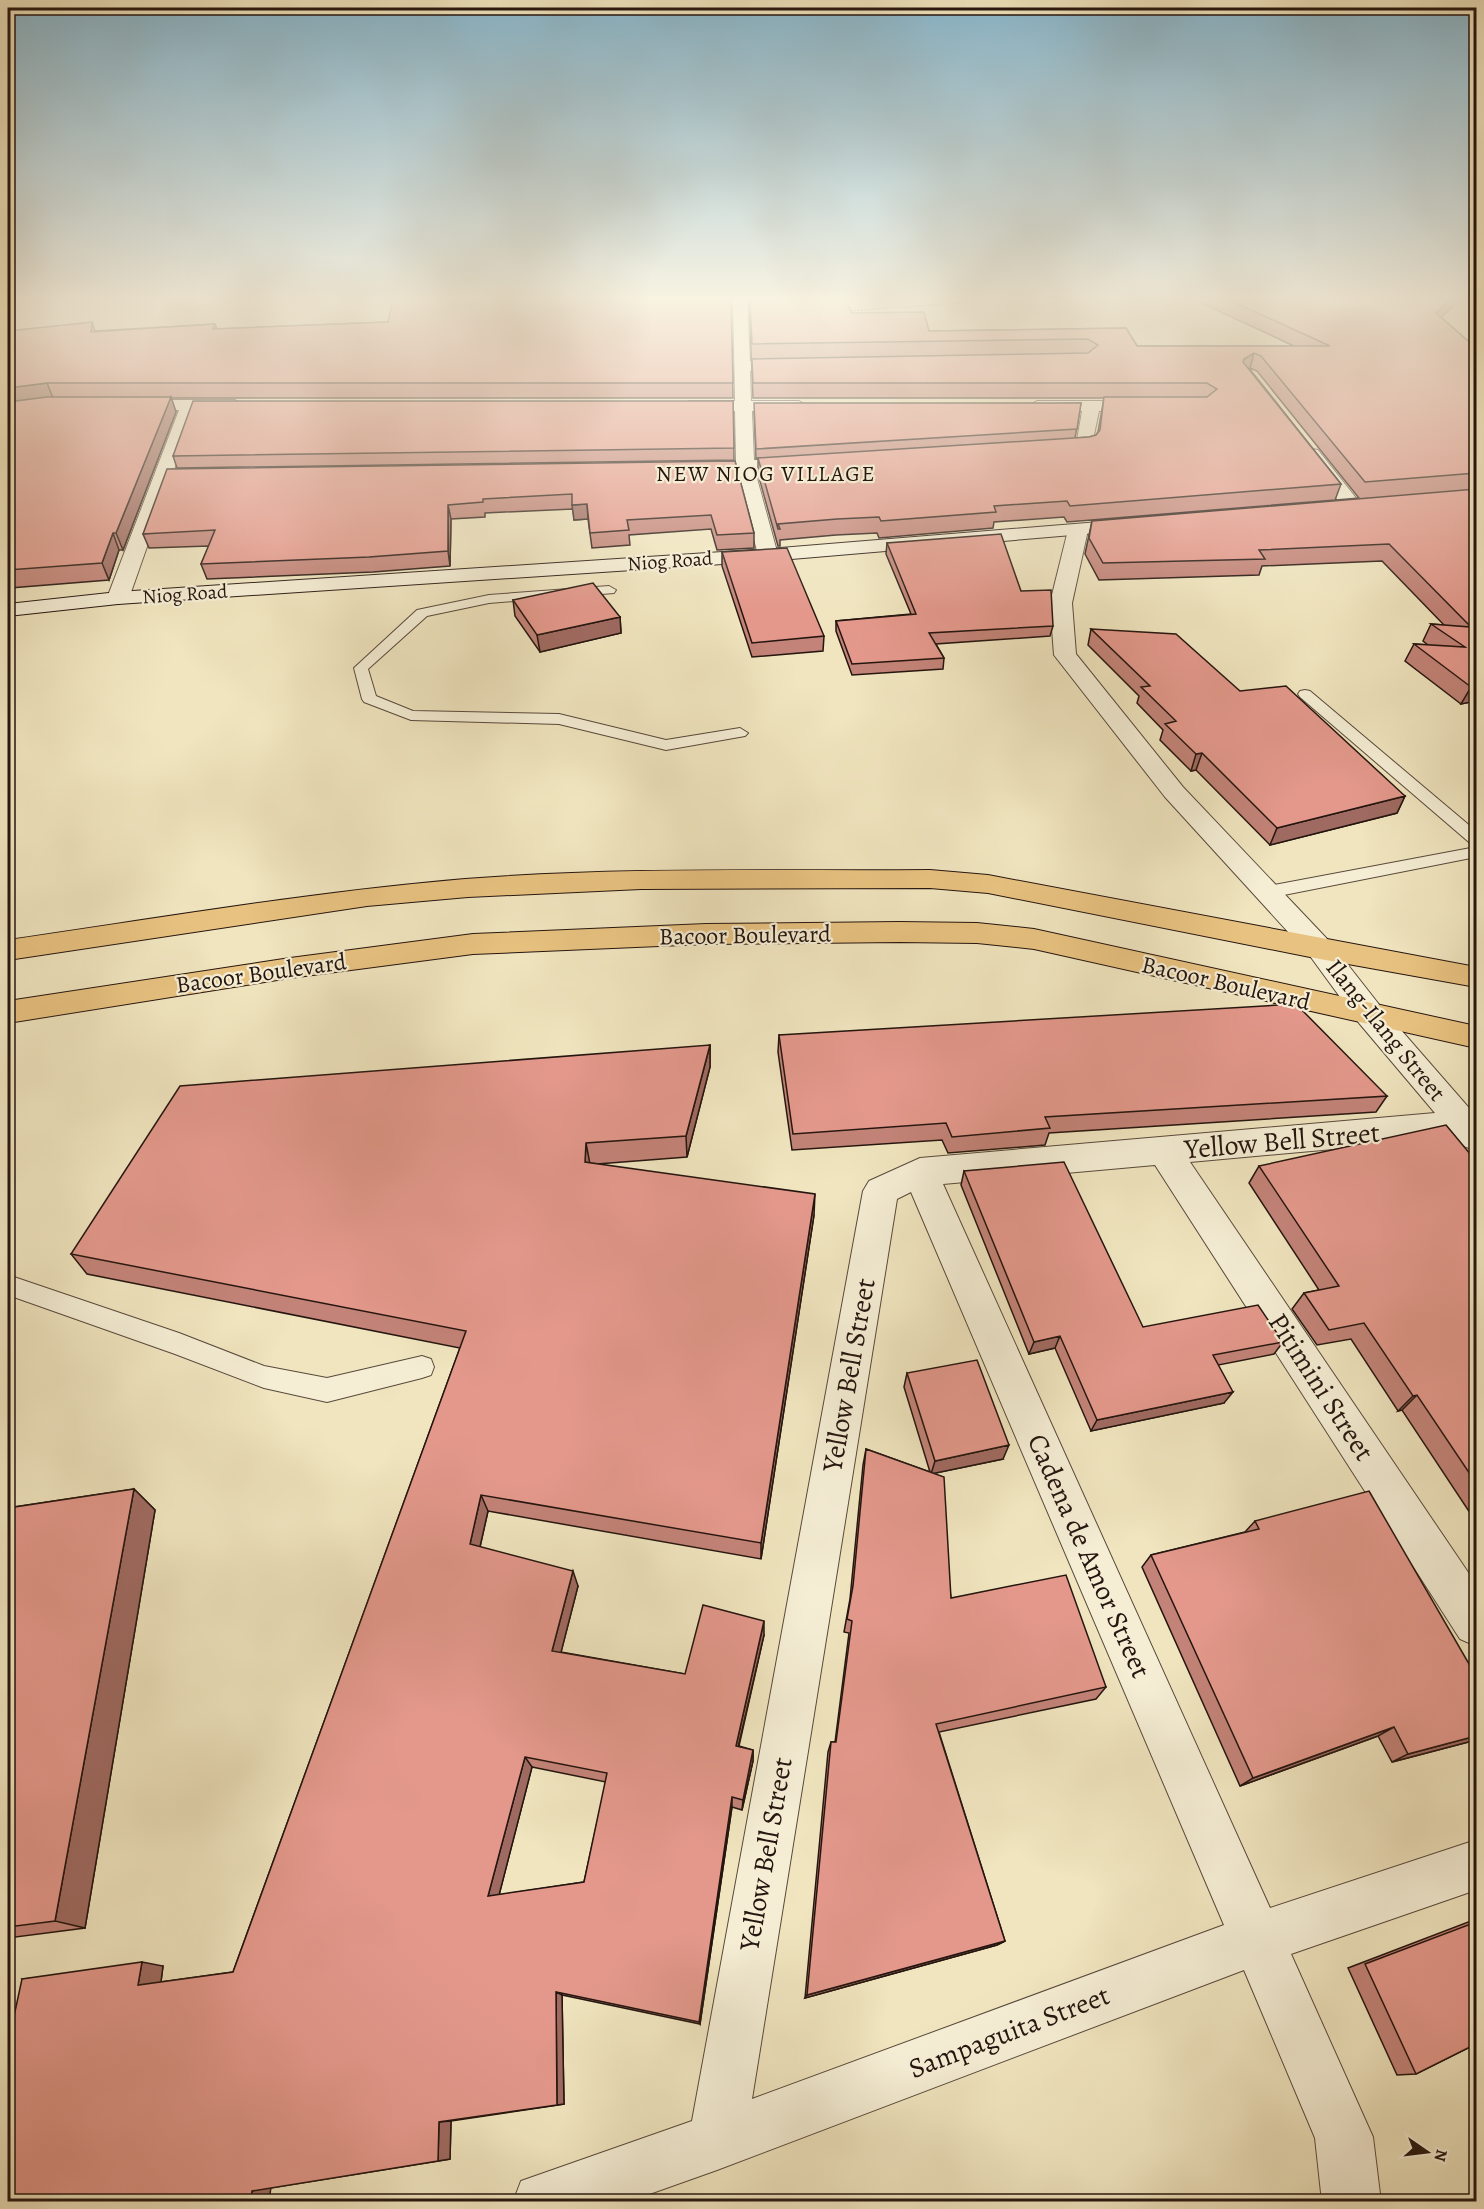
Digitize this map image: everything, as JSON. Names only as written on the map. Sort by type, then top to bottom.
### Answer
[{"type":"main road","name":"Bacoor Boulevard","points":[[8,950],[367,897],[551,884],[729,879],[930,879],[988,884],[1476,977]]},
{"type":"main road","name":"Bacoor Boulevard","points":[[8,1012],[290,968],[473,944],[706,934],[977,933],[1034,939],[1476,1037]]},
{"type":"street","points":[[110,405],[248,405]]},
{"type":"street","points":[[118,598],[189,405]]},
{"type":"street","points":[[672,406],[812,406]]},
{"type":"street","points":[[742,406],[745,467],[768,555]]},
{"type":"street","points":[[1022,406],[1158,406]]},
{"type":"street","points":[[1026,449],[1085,446],[1091,406]]},
{"type":"street","points":[[1298,437],[1353,507]]},
{"type":"street","points":[[673,468],[815,463]]},
{"type":"street","points":[[163,476],[186,476]]},
{"type":"street","points":[[1330,509],[1375,505]]},
{"type":"street","name":"Niog Road","points":[[8,610],[118,598],[768,555],[1158,523]]},
{"type":"street","name":"Ilang-Ilang Street","points":[[1078,530],[1061,603],[1065,655],[1174,792],[1320,949],[1370,1015],[1470,1131]]},
{"type":"street","name":"Yellow Bell Street","points":[[717,2141],[880,1191],[920,1172],[1470,1131]]},
{"type":"street","name":"Pitimini Street","points":[[1165,1152],[1476,1623]]},
{"type":"street","name":"Cadena de Amor Street","points":[[920,1172],[1344,2137],[1352,2202]]},
{"type":"street","name":"Sampaguita Street","points":[[542,2202],[717,2141],[1257,1939],[1476,1865]]},
{"type":"lane","points":[[609,590],[489,599],[422,614],[362,668],[369,699],[411,715],[559,718],[666,745],[741,733]]},
{"type":"lane","points":[[1305,694],[1476,839]]},
{"type":"lane","points":[[1269,892],[1476,852]]},
{"type":"lane","points":[[8,1285],[179,1344],[264,1377],[327,1390],[422,1367]]},
{"type":"building","points":[[8,403],[169,403],[102,563],[8,570]]},
{"type":"building","points":[[192,403],[733,403],[734,448],[173,456]]},
{"type":"building","points":[[754,403],[1081,403],[1077,429],[756,449]]},
{"type":"building","points":[[1103,403],[1276,403],[1341,484],[1070,506],[1067,501],[994,506],[996,512],[881,521],[879,517],[837,519],[778,524],[780,529],[778,529],[758,458],[1089,437],[1096,435],[1100,430]]},
{"type":"building","points":[[1300,403],[1476,403],[1476,473],[1365,482]]},
{"type":"building","points":[[735,461],[754,533],[717,535],[711,515],[627,520],[629,530],[590,533],[587,504],[572,505],[572,494],[483,499],[483,502],[448,505],[448,551],[369,557],[201,564],[215,530],[143,534],[167,469]]},
{"type":"building","points":[[1476,489],[1476,685],[1471,687],[1414,644],[1465,647],[1431,624],[1471,627],[1389,544],[1259,550],[1265,559],[1103,563],[1089,538],[1092,521]]},
{"type":"building","points":[[1001,534],[1021,591],[1051,590],[1053,626],[929,633],[944,658],[852,664],[836,621],[916,614],[887,543]]},
{"type":"building","points":[[787,548],[824,636],[752,643],[722,552]]},
{"type":"building","points":[[593,583],[620,617],[537,635],[513,600]]},
{"type":"building","points":[[1091,629],[1176,634],[1240,691],[1286,686],[1405,796],[1277,828],[1202,753],[1196,754],[1165,724],[1176,721],[1141,687],[1150,686]]},
{"type":"building","points":[[1296,1004],[1387,1096],[1045,1117],[1050,1128],[952,1137],[946,1123],[793,1134],[779,1035]]},
{"type":"building","points":[[710,1045],[686,1136],[586,1143],[585,1162],[815,1194],[761,1543],[481,1495],[470,1544],[573,1571],[552,1651],[685,1674],[703,1605],[764,1621],[736,1746],[753,1750],[743,1800],[732,1797],[699,2022],[556,1992],[557,2105],[439,2122],[438,2161],[252,2191],[251,2198],[229,2202],[8,2202],[8,2044],[22,1979],[142,1962],[138,1985],[233,1972],[466,1331],[71,1254],[180,1086]],"holes":[[[525,1757],[607,1773],[584,1882],[488,1896]]]},
{"type":"building","points":[[1446,1125],[1476,1161],[1476,1483],[1417,1395],[1413,1396],[1364,1323],[1329,1330],[1304,1293],[1339,1286],[1259,1166]]},
{"type":"building","points":[[1064,1162],[1143,1327],[1258,1305],[1283,1342],[1213,1355],[1233,1392],[1097,1420],[1060,1336],[1034,1342],[964,1171]]},
{"type":"building","points":[[977,1360],[1009,1445],[935,1461],[907,1373]]},
{"type":"building","points":[[866,1449],[944,1477],[951,1598],[1066,1575],[1106,1687],[936,1724],[1005,1941],[807,1995],[831,1742],[836,1742],[852,1621],[847,1619],[853,1586]]},
{"type":"building","points":[[134,1489],[55,1921],[8,1927],[8,1508]]},
{"type":"building","points":[[1369,1491],[1476,1676],[1476,1736],[1408,1754],[1394,1727],[1253,1778],[1151,1555],[1259,1529],[1255,1521]]},
{"type":"building","points":[[1476,1922],[1476,2044],[1416,2074],[1365,1964]]},
{"type":"district","name":"NEW NIOG VILLAGE","points":[[766,474]]}]
